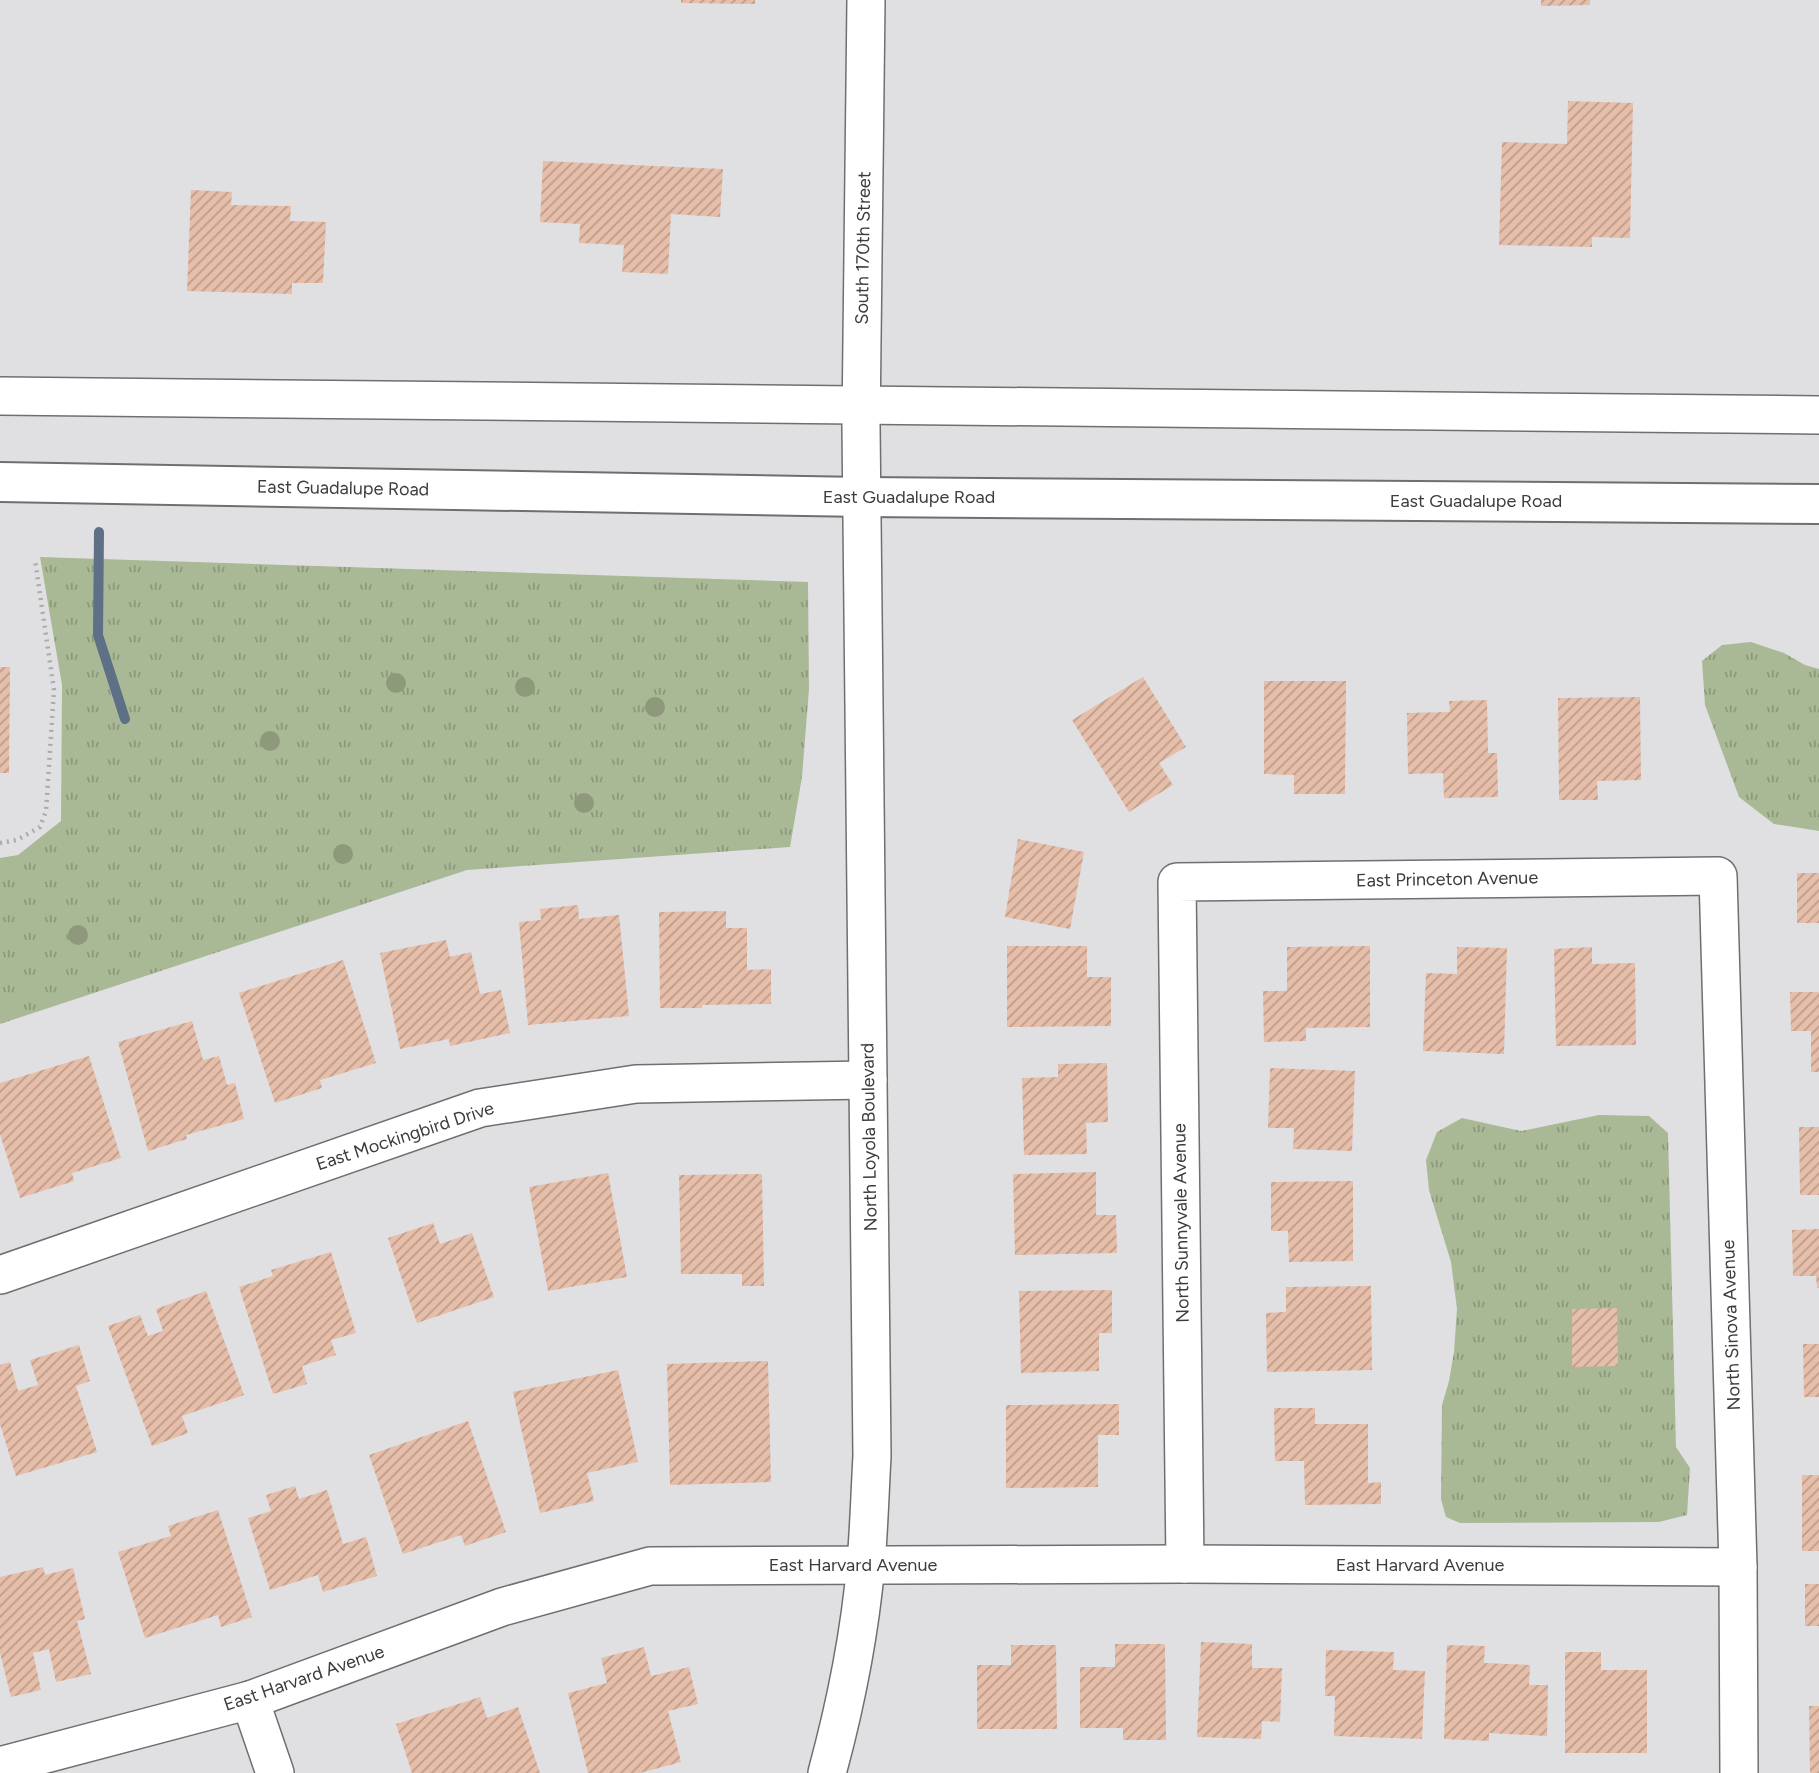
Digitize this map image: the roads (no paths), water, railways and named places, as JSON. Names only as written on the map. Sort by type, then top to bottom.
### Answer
[{"type":"main road","name":"East Guadalupe Road","points":[[0,482],[862,497],[1819,504]]},
{"type":"street","name":"South 170th Street","points":[[862,497],[866,0]]},
{"type":"street","points":[[0,396],[1819,415]]},
{"type":"street","name":"North Loyola Boulevard","points":[[827,1773],[852,1658],[866,1564],[872,1456],[862,497]]},
{"type":"street","name":"East Princeton Avenue","points":[[1177,882],[1718,876]]},
{"type":"street","name":"North Sinova Avenue","points":[[1718,876],[1738,1567],[1739,1773]]},
{"type":"street","name":"North Sunnyvale Avenue","points":[[1177,882],[1185,1564]]},
{"type":"street","name":"East Mockingbird Drive","points":[[0,1275],[480,1108],[636,1084],[869,1080]]},
{"type":"street","name":"East Harvard Avenue","points":[[0,1766],[250,1700],[502,1607],[650,1566],[1185,1564],[1738,1567]]},
{"type":"street","points":[[250,1700],[275,1773]]},
{"type":"waterway","points":[[99,532],[98,635],[125,719]]}]
